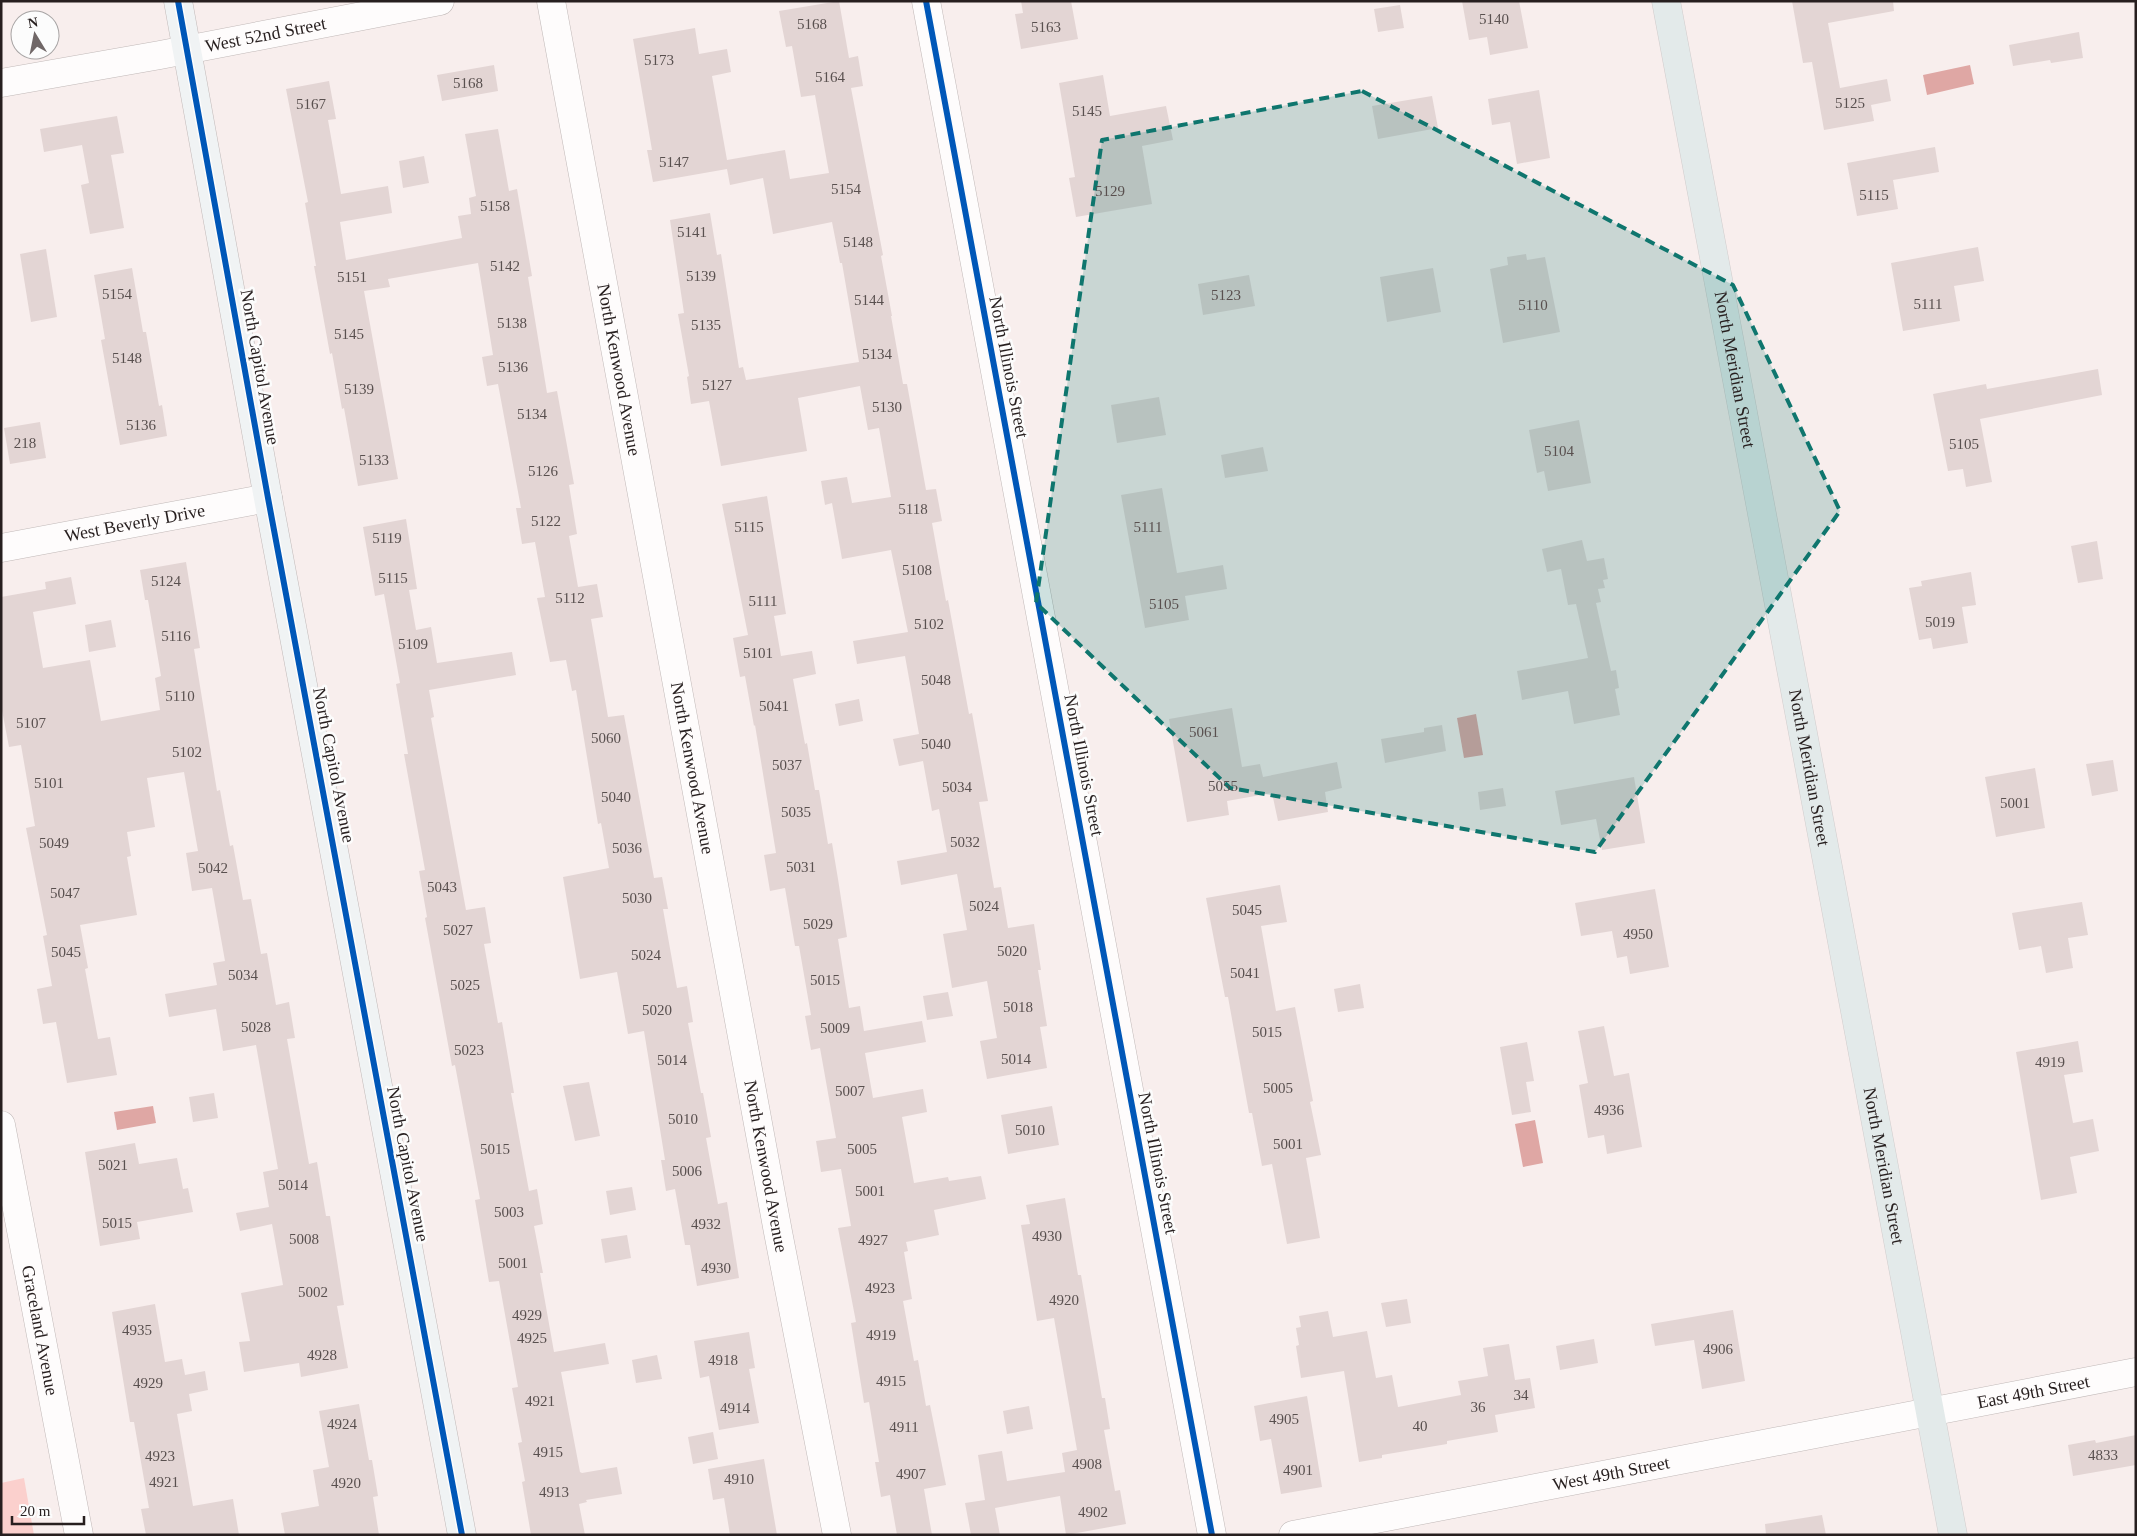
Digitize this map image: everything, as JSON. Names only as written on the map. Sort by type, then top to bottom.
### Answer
[{"type":"main road","name":"North Capitol Avenue","points":[[178,1],[268,498],[462,1535]]},
{"type":"main road","name":"North Meridian Street","points":[[1666,1],[1952,1535]]},
{"type":"street","name":"West 52nd Street","points":[[1,83],[188,50],[440,1]]},
{"type":"street","name":"North Kenwood Avenue","points":[[551,1],[836,1535]]},
{"type":"street","name":"North Illinois Street","points":[[926,1],[1212,1535]]},
{"type":"street","name":"West Beverly Drive","points":[[1,548],[268,498]]},
{"type":"street","name":"Graceland Avenue","points":[[1,1125],[79,1535]]},
{"type":"street","name":"East 49th Street","points":[[1930,1412],[2136,1372]]},
{"type":"street","name":"West 49th Street","points":[[1293,1535],[1930,1412]]},
{"type":"highlighted area","points":[[1362,91],[1733,285],[1840,511],[1595,852],[1230,788],[1036,603],[1102,140]]},
{"type":"shaded area","points":[[1970,65],[1974,84],[1927,95],[1923,75]]},
{"type":"shaded area","points":[[1476,714],[1483,755],[1464,758],[1457,718]]},
{"type":"shaded area","points":[[153,1106],[156,1123],[117,1130],[114,1112]]},
{"type":"shaded area","points":[[1535,1120],[1543,1163],[1523,1167],[1515,1124]]},
{"type":"shaded area","points":[[24,1478],[34,1535],[1,1535],[1,1483]]},
{"type":"building","points":[[839,1],[849,58],[858,56],[863,86],[851,88],[883,255],[881,256],[903,384],[907,384],[926,490],[936,489],[942,521],[932,523],[969,714],[972,713],[988,801],[979,802],[994,888],[1001,887],[1008,928],[1034,924],[1041,970],[1038,970],[1047,1026],[1040,1027],[1047,1068],[987,1079],[980,1041],[997,1038],[987,981],[952,988],[943,934],[967,930],[957,874],[901,885],[897,861],[947,852],[939,809],[932,811],[923,761],[899,766],[893,739],[919,734],[905,656],[857,664],[853,641],[908,632],[891,550],[842,559],[832,503],[825,505],[821,481],[847,477],[852,503],[891,497],[879,428],[868,430],[860,386],[798,398],[807,451],[721,466],[709,401],[691,404],[687,377],[689,376],[678,314],[684,313],[670,220],[710,213],[717,255],[721,254],[739,368],[743,367],[746,380],[859,362],[842,263],[840,263],[832,222],[773,234],[763,178],[730,185],[727,169],[653,182],[647,150],[652,150],[633,39],[695,28],[699,54],[727,49],[731,72],[712,76],[727,160],[785,150],[790,179],[829,173],[815,95],[801,97],[792,46],[786,47],[779,11]]},
{"type":"building","points":[[1021,1],[1071,1],[1078,39],[1021,49],[1015,14],[1023,13]]},
{"type":"building","points":[[1462,1],[1519,1],[1528,48],[1490,55],[1487,37],[1469,40]]},
{"type":"building","points":[[1792,1],[1893,1],[1894,11],[1828,23],[1840,88],[1887,79],[1891,101],[1871,105],[1874,121],[1824,130],[1812,62],[1803,63]]},
{"type":"building","points":[[1400,5],[1404,28],[1378,32],[1374,9]]},
{"type":"building","points":[[2079,32],[2083,58],[2051,63],[2050,60],[2013,66],[2009,45]]},
{"type":"building","points":[[494,65],[498,91],[442,101],[437,75]]},
{"type":"building","points":[[1103,75],[1110,116],[1166,106],[1173,140],[1142,146],[1152,204],[1076,217],[1069,178],[1075,177],[1059,83]]},
{"type":"building","points":[[329,81],[336,119],[328,120],[341,194],[388,186],[392,213],[340,222],[346,260],[462,238],[458,216],[471,214],[469,198],[476,196],[465,134],[498,129],[509,191],[517,189],[532,276],[528,277],[547,393],[557,391],[574,484],[569,485],[577,534],[569,536],[578,587],[597,584],[603,617],[591,619],[608,717],[624,715],[654,878],[662,877],[668,909],[663,909],[677,988],[687,986],[693,1022],[688,1023],[711,1137],[706,1138],[718,1204],[727,1202],[739,1278],[697,1286],[690,1245],[685,1245],[675,1189],[666,1191],[661,1160],[665,1160],[644,1031],[628,1034],[617,972],[580,979],[563,877],[609,868],[601,823],[598,824],[576,690],[572,691],[566,660],[550,662],[537,598],[545,597],[535,542],[522,544],[516,508],[521,508],[498,384],[487,386],[482,357],[493,355],[478,263],[388,279],[390,287],[364,291],[398,479],[358,486],[344,408],[342,409],[332,353],[330,354],[314,266],[316,266],[305,203],[308,202],[286,89]]},
{"type":"building","points":[[1539,90],[1550,158],[1517,164],[1510,122],[1492,125],[1488,99]]},
{"type":"building","points":[[1432,96],[1438,128],[1378,139],[1372,106]]},
{"type":"building","points":[[117,116],[124,153],[111,155],[124,228],[90,234],[81,185],[89,183],[82,145],[44,152],[40,129]]},
{"type":"building","points":[[1935,147],[1939,172],[1893,180],[1898,209],[1857,216],[1847,163]]},
{"type":"building","points":[[424,156],[429,183],[403,188],[399,161]]},
{"type":"building","points":[[1978,247],[1984,281],[1954,286],[1960,321],[1903,331],[1891,263]]},
{"type":"building","points":[[46,249],[57,317],[31,322],[20,254]]},
{"type":"building","points":[[1526,254],[1527,260],[1545,257],[1560,332],[1503,343],[1490,269],[1508,265],[1507,257]]},
{"type":"building","points":[[132,268],[143,332],[146,332],[159,406],[162,405],[167,436],[120,445],[101,340],[105,339],[94,275]]},
{"type":"building","points":[[1433,268],[1441,312],[1387,322],[1380,277]]},
{"type":"building","points":[[1249,275],[1255,306],[1203,315],[1198,284]]},
{"type":"building","points":[[2098,369],[2102,395],[1980,419],[1992,482],[1966,487],[1963,469],[1948,471],[1933,394],[1986,384],[1987,389]]},
{"type":"building","points":[[1159,397],[1166,435],[1117,443],[1111,405]]},
{"type":"building","points":[[1579,420],[1591,483],[1548,491],[1544,471],[1537,473],[1529,430]]},
{"type":"building","points":[[40,422],[46,458],[10,464],[4,428]]},
{"type":"building","points":[[1263,447],[1268,471],[1225,478],[1221,455]]},
{"type":"building","points":[[1162,488],[1177,573],[1223,565],[1227,589],[1185,596],[1189,620],[1145,628],[1121,495]]},
{"type":"building","points":[[767,496],[786,614],[774,616],[781,656],[812,651],[816,674],[793,679],[815,790],[819,790],[828,844],[832,843],[847,937],[838,939],[849,1008],[860,1006],[864,1031],[922,1021],[926,1042],[865,1053],[873,1098],[923,1089],[927,1112],[902,1117],[914,1183],[948,1177],[949,1181],[981,1176],[986,1199],[934,1210],[939,1235],[906,1242],[908,1251],[904,1252],[912,1299],[903,1301],[914,1361],[918,1360],[926,1406],[930,1405],[946,1485],[924,1489],[932,1535],[897,1535],[890,1495],[881,1497],[875,1462],[879,1462],[869,1402],[864,1403],[851,1323],[856,1322],[838,1228],[851,1226],[841,1169],[821,1172],[816,1141],[836,1138],[820,1048],[811,1050],[805,1016],[811,1015],[799,946],[795,946],[785,888],[770,891],[764,855],[776,853],[755,725],[745,676],[740,677],[733,638],[748,635],[722,504]]},
{"type":"building","points":[[406,519],[417,589],[409,590],[416,630],[431,627],[437,663],[512,652],[516,675],[429,690],[434,717],[431,718],[466,910],[485,907],[491,943],[484,944],[498,1023],[502,1022],[514,1093],[511,1093],[529,1191],[537,1189],[543,1224],[534,1226],[543,1273],[540,1273],[554,1352],[605,1343],[609,1364],[561,1372],[580,1472],[617,1467],[622,1494],[586,1500],[587,1502],[579,1504],[585,1535],[531,1535],[522,1482],[525,1481],[518,1443],[522,1442],[512,1388],[518,1387],[499,1281],[489,1282],[475,1200],[480,1199],[455,1065],[452,1066],[425,918],[427,917],[419,871],[425,870],[404,754],[408,754],[396,684],[400,683],[384,594],[375,596],[363,527]]},
{"type":"building","points":[[1582,540],[1587,561],[1604,558],[1608,579],[1603,580],[1605,588],[1598,589],[1601,602],[1596,603],[1611,671],[1616,670],[1619,688],[1615,689],[1620,715],[1574,724],[1568,691],[1522,700],[1517,671],[1588,658],[1576,604],[1568,605],[1561,569],[1547,572],[1542,549]]},
{"type":"building","points":[[2097,541],[2103,579],[2078,583],[2071,546]]},
{"type":"building","points":[[186,562],[200,648],[194,649],[217,791],[220,790],[230,846],[233,845],[243,900],[251,899],[261,954],[267,953],[276,1005],[289,1002],[295,1038],[287,1039],[309,1164],[317,1162],[326,1216],[330,1216],[344,1305],[337,1306],[348,1368],[301,1377],[299,1363],[244,1372],[239,1342],[250,1341],[241,1293],[283,1285],[272,1224],[240,1231],[236,1213],[269,1207],[263,1172],[278,1169],[256,1045],[223,1051],[216,1009],[169,1017],[165,994],[217,985],[213,963],[225,961],[212,888],[192,891],[186,853],[198,851],[184,772],[147,778],[155,827],[127,832],[131,856],[127,857],[137,915],[80,925],[88,968],[85,969],[98,1039],[110,1037],[117,1075],[67,1083],[56,1022],[43,1024],[37,989],[52,986],[43,936],[47,935],[26,828],[35,826],[21,745],[9,747],[1,705],[1,597],[46,589],[45,582],[71,577],[76,604],[33,612],[43,668],[90,660],[101,721],[160,710],[155,678],[161,676],[148,600],[145,600],[140,570]]},
{"type":"building","points":[[1971,572],[1976,605],[1962,607],[1968,643],[1933,649],[1931,638],[1919,640],[1909,588],[1922,586],[1921,581]]},
{"type":"building","points":[[111,620],[116,647],[89,652],[85,625]]},
{"type":"building","points":[[859,699],[863,721],[839,726],[835,704]]},
{"type":"building","points":[[1232,708],[1242,767],[1260,764],[1263,777],[1337,762],[1342,788],[1325,792],[1328,812],[1278,821],[1272,793],[1227,801],[1229,815],[1187,822],[1169,719]]},
{"type":"building","points":[[1442,725],[1446,751],[1385,763],[1381,739],[1424,732],[1424,728]]},
{"type":"building","points":[[2113,760],[2118,791],[2092,796],[2086,764]]},
{"type":"building","points":[[2035,768],[2045,828],[1996,837],[1985,777]]},
{"type":"building","points":[[1634,777],[1645,843],[1602,850],[1596,819],[1561,825],[1555,791]]},
{"type":"building","points":[[1503,788],[1506,806],[1480,810],[1478,792]]},
{"type":"building","points":[[1280,885],[1287,922],[1261,926],[1276,1011],[1295,1007],[1313,1101],[1310,1102],[1321,1155],[1306,1158],[1320,1238],[1287,1244],[1272,1164],[1262,1166],[1252,1113],[1249,1113],[1228,997],[1225,997],[1206,898]]},
{"type":"building","points":[[1655,889],[1669,967],[1630,974],[1627,956],[1617,958],[1612,931],[1581,936],[1575,903]]},
{"type":"building","points":[[2082,902],[2088,935],[2068,938],[2073,968],[2046,973],[2041,946],[2019,950],[2012,913]]},
{"type":"building","points":[[1360,984],[1364,1008],[1338,1012],[1334,989]]},
{"type":"building","points":[[948,992],[953,1016],[927,1020],[923,996]]},
{"type":"building","points":[[1604,1026],[1614,1076],[1629,1073],[1642,1147],[1607,1154],[1604,1135],[1588,1138],[1579,1085],[1588,1083],[1578,1031]]},
{"type":"building","points":[[2078,1041],[2083,1072],[2064,1075],[2073,1123],[2093,1119],[2099,1151],[2070,1157],[2077,1193],[2041,1200],[2016,1052]]},
{"type":"building","points":[[1527,1042],[1534,1081],[1526,1082],[1531,1112],[1512,1115],[1500,1047]]},
{"type":"building","points":[[589,1082],[600,1136],[575,1141],[563,1086]]},
{"type":"building","points":[[214,1093],[218,1118],[193,1122],[189,1097]]},
{"type":"building","points":[[1052,1106],[1059,1145],[1008,1154],[1001,1115]]},
{"type":"building","points":[[135,1143],[139,1164],[177,1158],[183,1189],[188,1188],[193,1212],[137,1222],[140,1239],[100,1246],[85,1152]]},
{"type":"building","points":[[632,1187],[636,1210],[610,1215],[606,1191]]},
{"type":"building","points":[[1065,1198],[1078,1275],[1081,1275],[1102,1398],[1105,1398],[1110,1429],[1104,1430],[1115,1491],[1120,1490],[1126,1524],[1066,1535],[1060,1496],[995,1508],[1000,1535],[971,1535],[965,1503],[985,1500],[978,1455],[1002,1451],[1007,1481],[1065,1472],[1062,1453],[1077,1450],[1054,1318],[1037,1321],[1021,1225],[1030,1224],[1026,1205]]},
{"type":"building","points":[[627,1235],[631,1258],[605,1263],[601,1239]]},
{"type":"building","points":[[1407,1299],[1411,1323],[1386,1327],[1381,1303]]},
{"type":"building","points":[[155,1304],[165,1362],[182,1359],[185,1375],[205,1371],[208,1390],[189,1394],[192,1411],[177,1414],[193,1506],[233,1499],[239,1535],[146,1535],[141,1509],[149,1508],[134,1422],[130,1422],[112,1312]]},
{"type":"building","points":[[1733,1310],[1745,1381],[1702,1389],[1694,1340],[1655,1346],[1651,1324]]},
{"type":"building","points":[[1328,1311],[1333,1337],[1367,1331],[1376,1378],[1392,1375],[1398,1407],[1461,1395],[1458,1381],[1488,1376],[1483,1348],[1509,1344],[1515,1380],[1530,1378],[1535,1408],[1495,1415],[1498,1432],[1447,1441],[1447,1444],[1382,1455],[1382,1458],[1359,1462],[1344,1371],[1301,1378],[1296,1346],[1299,1345],[1296,1328],[1301,1327],[1299,1316]]},
{"type":"building","points":[[749,1332],[755,1368],[749,1369],[759,1423],[719,1430],[709,1376],[700,1378],[694,1341]]},
{"type":"building","points":[[1594,1339],[1598,1363],[1560,1370],[1556,1346]]},
{"type":"building","points":[[657,1355],[662,1379],[636,1383],[632,1360]]},
{"type":"building","points":[[1307,1396],[1322,1487],[1281,1494],[1271,1439],[1260,1441],[1254,1406]]},
{"type":"building","points":[[359,1404],[369,1460],[372,1460],[378,1496],[373,1497],[379,1535],[285,1535],[281,1513],[319,1506],[313,1470],[329,1467],[319,1411]]},
{"type":"building","points":[[1029,1406],[1033,1429],[1007,1434],[1003,1411]]},
{"type":"building","points":[[713,1432],[718,1459],[693,1464],[688,1437]]},
{"type":"building","points":[[2136,1435],[2136,1465],[2073,1476],[2068,1445],[2095,1440],[2096,1443]]},
{"type":"building","points":[[764,1459],[777,1535],[730,1535],[724,1498],[713,1500],[708,1469]]},
{"type":"building","points":[[1822,1515],[1826,1535],[1766,1535],[1765,1524]]},
{"type":"cycle path","points":[[178,1],[268,498],[462,1535]]},
{"type":"cycle path","points":[[926,1],[1212,1535]]}]
